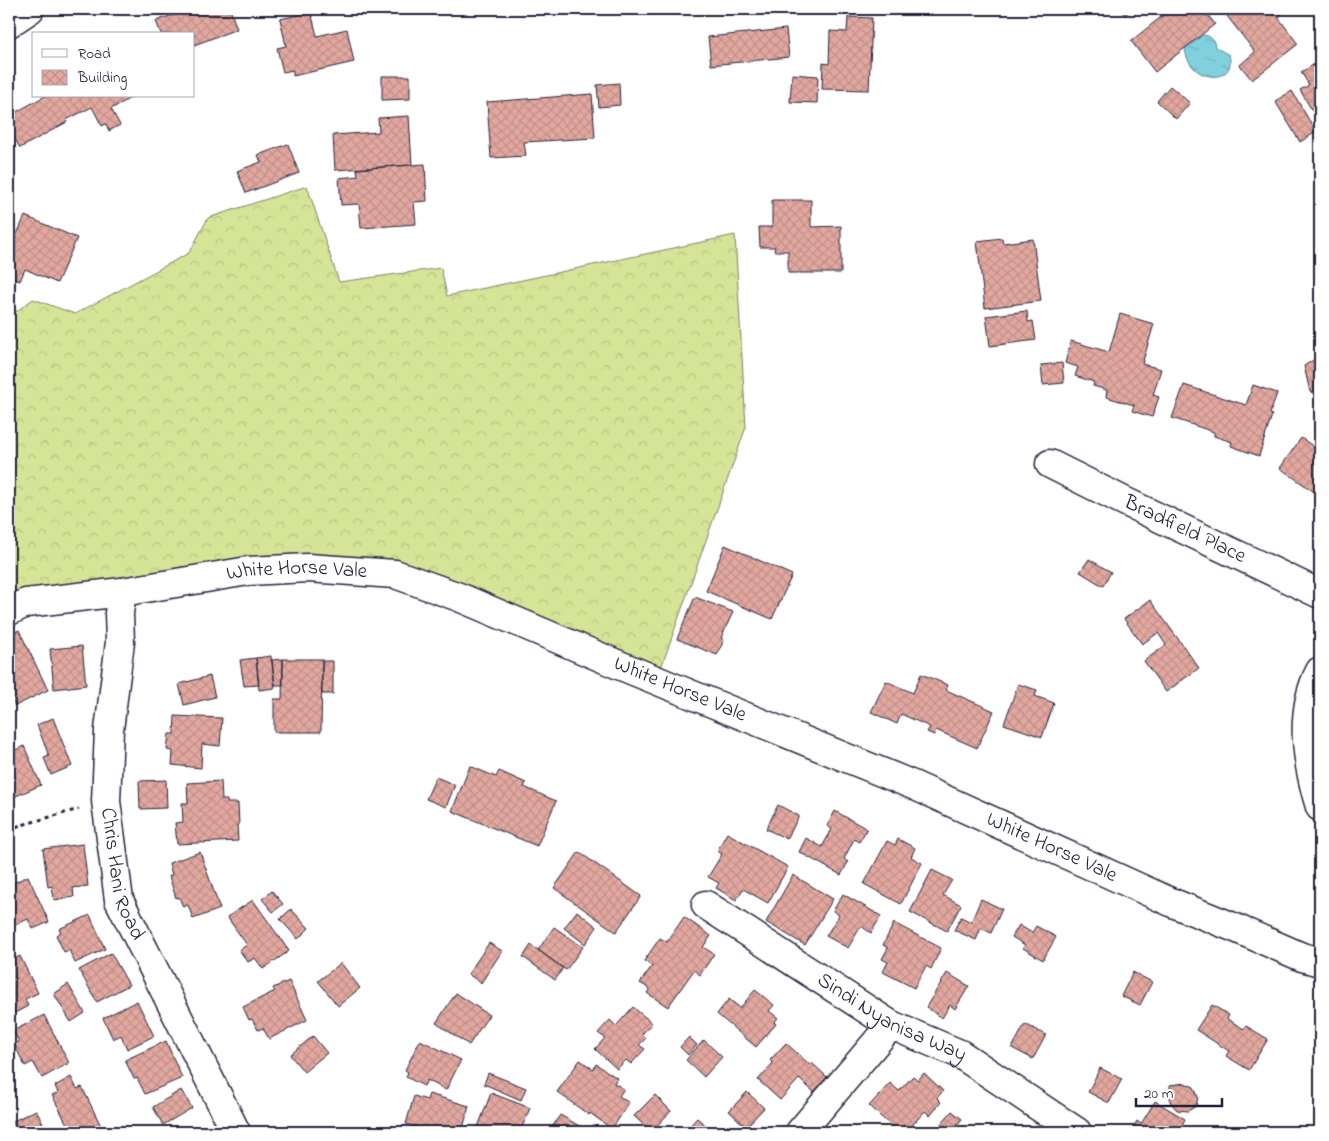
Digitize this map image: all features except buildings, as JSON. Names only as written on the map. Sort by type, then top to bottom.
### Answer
[{"type":"street","points":[[9,23],[30,9]]},
{"type":"street","name":"Bradfield Place","points":[[1050,464],[1320,594]]},
{"type":"street","name":"White Horse Vale","points":[[9,611],[26,604],[122,592],[248,571],[308,568],[396,574],[460,597],[619,665],[913,785],[1173,903],[1302,957],[1320,962]]},
{"type":"street","name":"Chris Hani Road","points":[[122,592],[120,642],[109,730],[106,801],[119,900],[236,1132]]},
{"type":"street","points":[[1320,671],[1312,687],[1306,733],[1320,807]]},
{"type":"street","name":"Sindi Nyanisa Way","points":[[706,905],[891,1025],[960,1054],[1077,1132]]},
{"type":"street","points":[[800,1132],[891,1025]]},
{"type":"path","points":[[9,831],[18,826],[106,801]]},
{"type":"green space","points":[[307,186],[339,282],[441,268],[447,296],[735,235],[746,427],[661,668],[464,584],[394,566],[9,607],[9,317],[33,299],[75,314],[189,253],[208,218]]},
{"type":"water","points":[[1203,35],[1210,37],[1215,47],[1229,55],[1230,65],[1226,72],[1220,76],[1203,74],[1188,61],[1185,49]]}]
